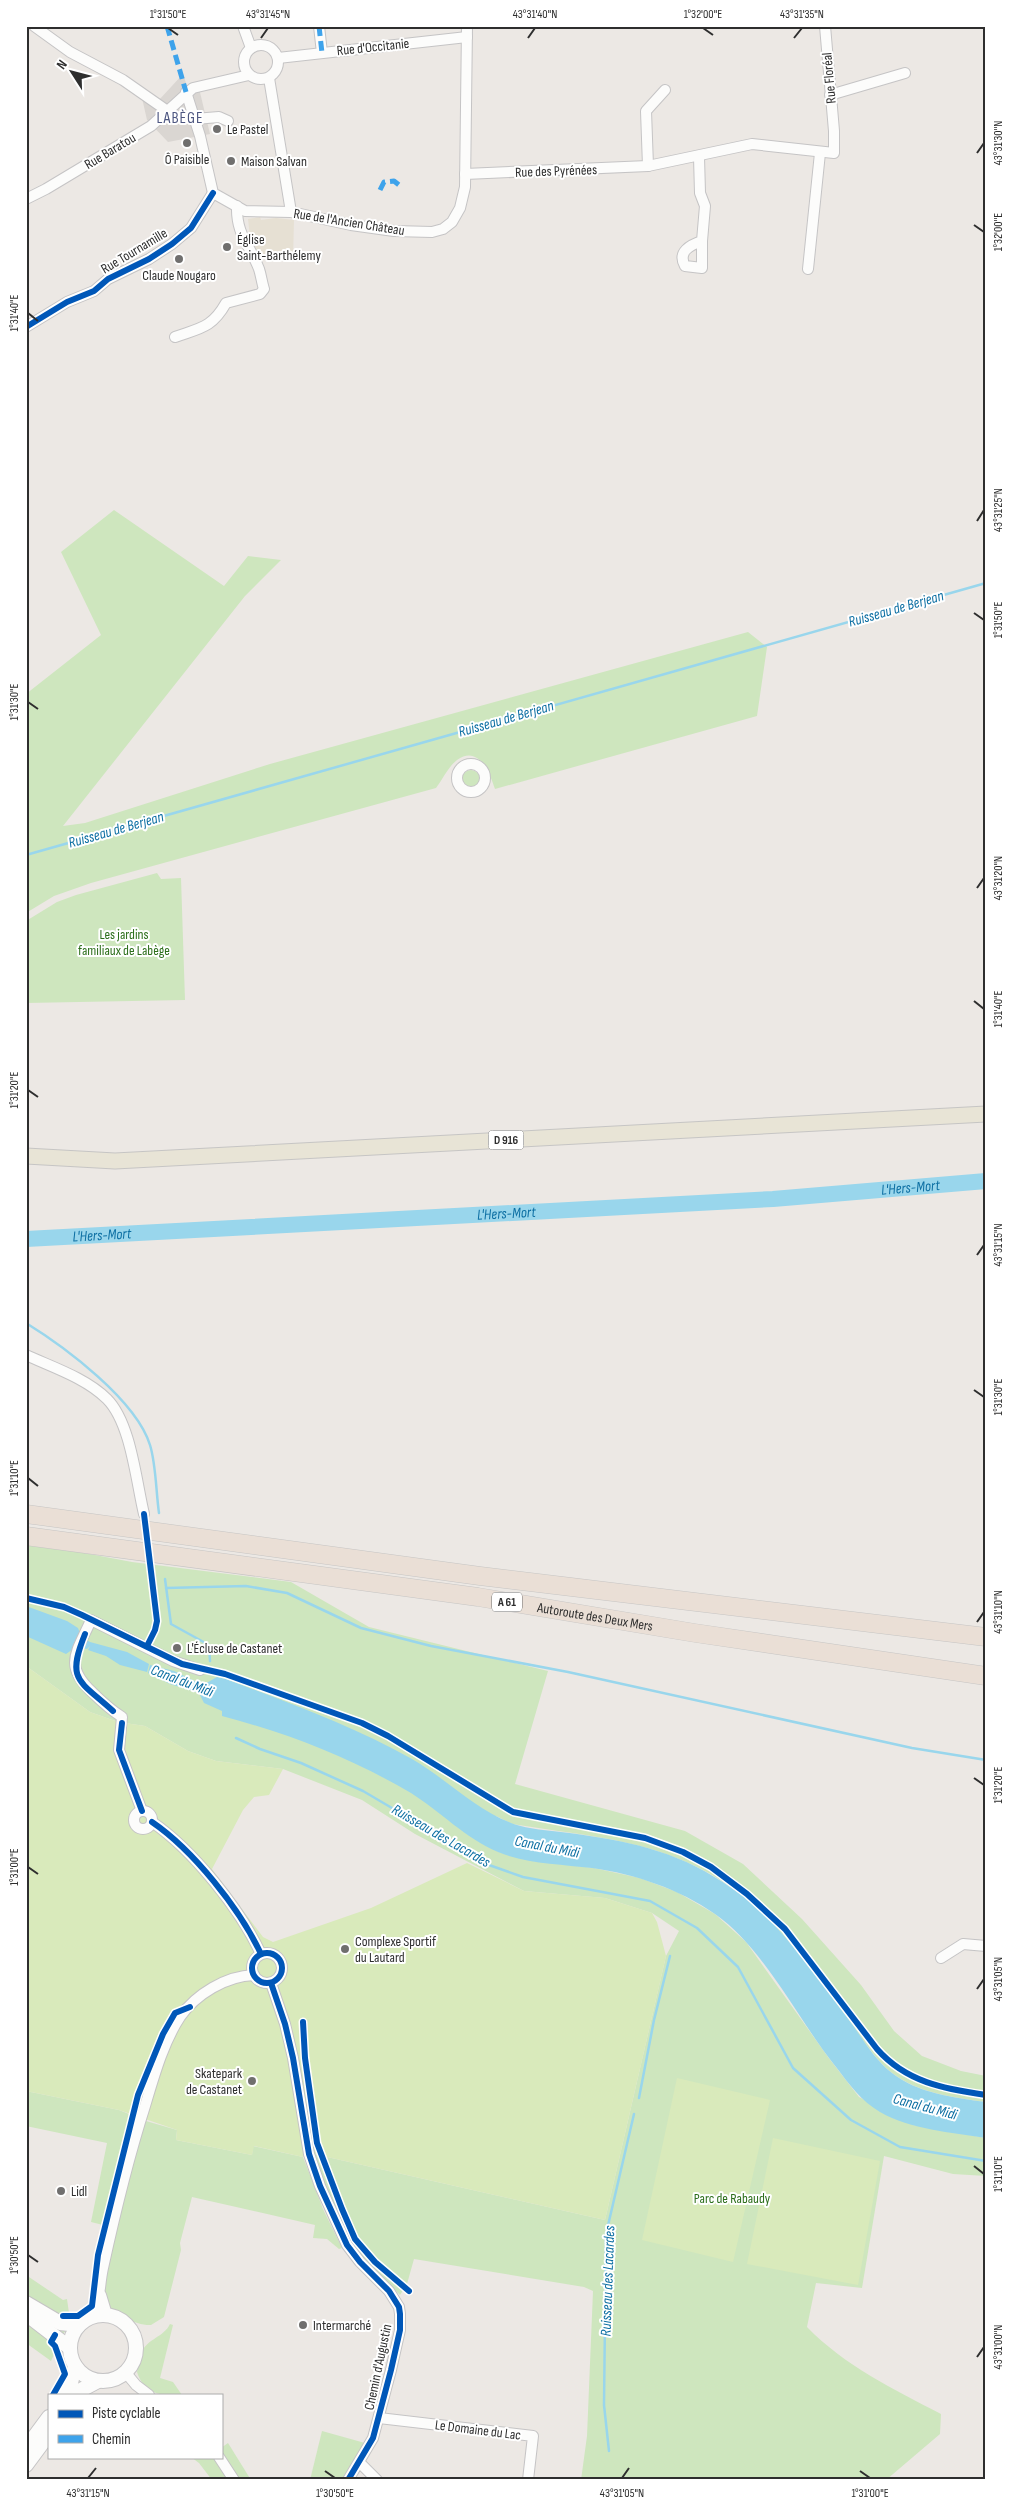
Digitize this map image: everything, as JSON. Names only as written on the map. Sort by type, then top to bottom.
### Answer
[{"type":"highway","name":"Autoroute des Deux Mers","points":[[26,1514],[480,1576],[986,1638]]},
{"type":"highway","name":"Autoroute des Deux Mers","points":[[26,1536],[478,1597],[705,1634],[986,1676]]},
{"type":"main road","name":"D 916","points":[[26,1156],[115,1161],[986,1114]]},
{"type":"street","points":[[34,26],[70,52],[123,80],[166,110]]},
{"type":"street","points":[[243,26],[251,48]]},
{"type":"street","points":[[319,26],[322,53]]},
{"type":"street","name":"Rue Floréal","points":[[820,153],[834,153],[834,130],[825,26]]},
{"type":"street","name":"Rue d'Occitanie","points":[[278,58],[467,31]]},
{"type":"street","name":"Rue de l'Ancien Château","points":[[212,193],[245,211],[291,212],[394,232],[432,232],[443,229],[452,222],[460,208],[465,187],[467,31]]},
{"type":"street","points":[[212,193],[196,119],[186,92],[193,88],[249,75],[259,80],[269,78],[277,70],[278,58],[270,47],[260,45],[251,48],[243,61],[249,75]]},
{"type":"street","points":[[830,95],[905,73]]},
{"type":"street","points":[[269,78],[291,212]]},
{"type":"street","points":[[648,166],[646,111],[665,90]]},
{"type":"street","name":"Rue Baratou","points":[[26,199],[46,190],[151,126],[186,92]]},
{"type":"street","points":[[196,119],[219,117],[228,121]]},
{"type":"street","name":"Rue des Pyrénées","points":[[465,174],[648,166],[752,144],[820,153]]},
{"type":"street","points":[[808,270],[820,153]]},
{"type":"street","points":[[699,156],[700,193],[704,206],[702,241]]},
{"type":"street","name":"Rue Tournamille","points":[[26,327],[67,302],[94,291],[108,279],[149,259],[172,244],[191,228],[212,193]]},
{"type":"street","points":[[175,337],[212,324],[226,303],[260,294],[264,289],[259,269],[241,237],[236,220],[237,206]]},
{"type":"street","points":[[26,1355],[97,1390],[114,1408],[120,1418],[127,1440],[144,1514]]},
{"type":"street","points":[[200,1670],[173,1661],[91,1620],[77,1654],[74,1668],[79,1680],[113,1711],[122,1716],[119,1750],[142,1811],[150,1814],[152,1822],[185,1851],[221,1891],[247,1926],[261,1954]]},
{"type":"street","points":[[142,1811],[134,1818],[134,1823],[137,1827],[144,1829],[152,1822]]},
{"type":"street","points":[[941,1958],[963,1944],[986,1946]]},
{"type":"street","points":[[261,1954],[273,1954],[282,1963],[280,1975],[271,1983],[258,1980],[254,1976],[253,1963],[261,1954]]},
{"type":"street","points":[[100,2315],[100,2278],[131,2150],[152,2081],[170,2034],[181,2016],[208,1992],[238,1976],[254,1976]]},
{"type":"street","name":"Chemin d'Augustin","points":[[271,1983],[285,2024],[293,2058],[306,2143],[320,2186],[347,2245],[360,2262],[389,2291],[398,2307],[400,2330],[379,2418],[373,2438],[348,2480]]},
{"type":"street","points":[[26,2303],[60,2323],[79,2324],[100,2315],[126,2324],[133,2333],[136,2354],[126,2373],[118,2378],[89,2385],[78,2394]]},
{"type":"street","points":[[26,2314],[70,2348]]},
{"type":"street","points":[[79,2324],[71,2337],[70,2348],[75,2366],[81,2374],[98,2382]]},
{"type":"street","points":[[66,2394],[71,2383],[75,2366]]},
{"type":"street","points":[[126,2373],[136,2385],[148,2394]]},
{"type":"street","points":[[26,2448],[48,2418]]},
{"type":"street","name":"Le Domaine du Lac","points":[[379,2418],[533,2436],[528,2480]]},
{"type":"street","points":[[26,2465],[48,2435]]},
{"type":"street","points":[[220,2458],[234,2480]]},
{"type":"street","points":[[360,2462],[377,2480]]},
{"type":"shaded area","points":[[183,74],[187,86],[198,84],[210,134],[168,142],[147,120],[142,98],[159,100]]},
{"type":"shaded area","points":[[260,217],[261,220],[276,218],[294,220],[293,260],[266,258],[265,255],[257,257],[250,237],[248,219]]},
{"type":"green space","points":[[114,510],[224,586],[248,556],[281,560],[245,596],[63,826],[85,823],[270,764],[748,632],[767,647],[757,716],[495,789],[487,769],[482,763],[477,758],[465,756],[454,763],[436,788],[91,883],[54,896],[26,913],[26,694],[101,635],[61,552]]},
{"type":"green space","points":[[467,770],[475,770],[480,775],[478,786],[467,788],[462,783],[462,775]]},
{"type":"green space","name":"Les jardins familiaux de Labège","points":[[157,873],[161,879],[181,878],[185,1000],[26,1003],[26,921],[57,902],[76,895]]},
{"type":"green space","name":"Parc de Rabaudy","points":[[26,1542],[132,1562],[291,1582],[369,1627],[548,1671],[515,1784],[685,1831],[743,1864],[802,1919],[861,1985],[894,2031],[922,2056],[961,2071],[986,2076],[986,2102],[937,2094],[902,2080],[892,2073],[875,2056],[798,1952],[768,1919],[735,1890],[709,1873],[683,1860],[628,1843],[600,1837],[512,1824],[496,1816],[480,1842],[499,1852],[533,1861],[594,1868],[640,1878],[677,1892],[715,1914],[746,1942],[859,2097],[913,2125],[986,2138],[986,2176],[953,2174],[884,2156],[862,2288],[816,2283],[807,2327],[837,2354],[853,2365],[941,2414],[940,2434],[886,2480],[581,2480],[587,2436],[593,2291],[584,2287],[414,2259],[407,2284],[400,2295],[361,2257],[346,2235],[333,2208],[314,2154],[605,2220],[666,1956],[679,1931],[652,1913],[605,1898],[524,1891],[415,1834],[362,1800],[283,1769],[216,1761],[188,1751],[145,1726],[118,1722],[90,1712],[26,1666]]},
{"type":"green space","name":"Complexe Sportif du Lautard","points":[[26,1666],[90,1712],[118,1722],[145,1726],[188,1751],[216,1761],[283,1769],[269,1795],[254,1797],[243,1810],[212,1869],[263,1937],[273,1942],[371,1908],[467,1863],[524,1891],[605,1898],[652,1913],[657,1922],[666,1956],[605,2220],[314,2154],[303,2157],[254,2146],[252,2155],[176,2140],[177,2130],[119,2110],[26,2091]]},
{"type":"green space","name":"Parc de Rabaudy","points":[[677,2078],[770,2100],[733,2262],[642,2240]]},
{"type":"green space","points":[[26,2091],[119,2110],[134,2116],[103,2225],[91,2222],[107,2143],[26,2126]]},
{"type":"green space","points":[[146,2121],[177,2130],[176,2140],[252,2155],[253,2146],[303,2157],[323,2209],[342,2248],[339,2249],[327,2239],[313,2238],[315,2225],[192,2197],[164,2317],[151,2325],[146,2325],[119,2315],[106,2301],[104,2287],[118,2213]]},
{"type":"green space","points":[[773,2138],[880,2161],[858,2285],[747,2264]]},
{"type":"green space","points":[[26,2275],[63,2300],[67,2299],[70,2320],[51,2361],[26,2343]]},
{"type":"green space","points":[[170,2324],[173,2325],[160,2378],[173,2382],[181,2394],[161,2394],[149,2390],[140,2380],[137,2372],[144,2348]]},
{"type":"green space","points":[[322,2431],[365,2443],[342,2480],[310,2480]]},
{"type":"green space","points":[[228,2443],[251,2480],[239,2480],[222,2453],[222,2447]]},
{"type":"green space","points":[[192,2458],[215,2458],[229,2480],[212,2480],[199,2463]]},
{"type":"water","points":[[26,1606],[67,1621],[78,1628],[81,1636],[90,1642],[127,1652],[149,1664],[147,1672],[120,1665],[106,1656],[88,1650],[90,1646],[87,1649],[76,1647],[66,1654],[26,1636]]},
{"type":"water","name":"Canal du Midi","points":[[150,1665],[174,1671],[203,1685],[217,1677],[226,1679],[297,1706],[367,1736],[412,1759],[485,1810],[511,1823],[534,1829],[620,1841],[659,1851],[696,1866],[733,1889],[751,1903],[783,1934],[852,2024],[865,2044],[892,2073],[902,2080],[937,2094],[986,2102],[986,2138],[918,2127],[892,2118],[867,2103],[851,2086],[822,2048],[765,1965],[749,1946],[733,1928],[715,1914],[687,1897],[656,1884],[624,1874],[532,1861],[498,1852],[475,1840],[422,1800],[388,1780],[320,1748],[222,1716],[222,1711],[204,1703],[199,1693],[170,1684],[148,1673]]},
{"type":"waterway","name":"Ruisseau de Berjean","points":[[26,855],[986,583]]},
{"type":"waterway","name":"L'Hers-Mort","points":[[26,1239],[773,1199],[986,1181]]},
{"type":"waterway","name":"Ruisseau des Lacardes","points":[[26,1323],[79,1360],[115,1393],[130,1410],[150,1445],[155,1469],[159,1513]]},
{"type":"waterway","name":"Ruisseau des Lacardes","points":[[165,1579],[171,1624],[209,1645],[210,1661]]},
{"type":"waterway","points":[[166,1588],[246,1586],[287,1593],[361,1628],[431,1646],[568,1672],[912,1748],[986,1760]]},
{"type":"waterway","name":"Ruisseau des Lacardes","points":[[236,1738],[260,1749],[301,1763],[363,1791],[489,1865],[523,1877],[650,1901],[697,1928],[738,1967],[793,2068],[851,2120],[900,2147],[986,2161]]},
{"type":"waterway","name":"Ruisseau des Lacardes","points":[[639,2098],[654,2020],[670,1956]]},
{"type":"waterway","name":"Ruisseau des Lacardes","points":[[609,2451],[604,2405],[606,2234],[634,2114]]},
{"type":"marked path","points":[[167,26],[186,92]]},
{"type":"marked path","points":[[319,26],[322,53]]},
{"type":"marked path","points":[[380,190],[384,182],[394,181],[399,185]]},
{"type":"cycle path","points":[[26,327],[67,302],[94,291],[108,279],[149,259],[172,244],[191,228],[213,193]]},
{"type":"cycle path","points":[[144,1514],[157,1621],[147,1646]]},
{"type":"cycle path","points":[[26,1598],[64,1607],[182,1664],[225,1674],[362,1723],[388,1736],[513,1812],[645,1838],[683,1852],[711,1867],[747,1894],[785,1929],[877,2049],[888,2060],[900,2069],[927,2082],[941,2087],[986,2095]]},
{"type":"cycle path","points":[[85,1634],[77,1662],[79,1678],[84,1685],[113,1711]]},
{"type":"cycle path","points":[[122,1723],[119,1750],[142,1811]]},
{"type":"cycle path","points":[[152,1822],[183,1848],[214,1882],[241,1918],[261,1954]]},
{"type":"cycle path","points":[[267,1953],[278,1957],[282,1968],[278,1979],[267,1983],[256,1979],[252,1968],[256,1957],[267,1953]]},
{"type":"cycle path","points":[[271,1983],[285,2024],[293,2058],[309,2154],[320,2186],[347,2245],[360,2262],[389,2291],[399,2307],[400,2330],[373,2438],[348,2480]]},
{"type":"cycle path","points":[[63,2316],[78,2316],[92,2306],[98,2255],[138,2095],[163,2034],[175,2013],[190,2007]]},
{"type":"cycle path","points":[[303,2022],[305,2058],[317,2143],[342,2209],[355,2239],[375,2262],[409,2291]]},
{"type":"cycle path","points":[[54,2394],[65,2374],[55,2346],[51,2342],[55,2335]]},
{"type":"place","name":"Le Pastel","points":[[217,129]]},
{"type":"place","name":"Ô Paisible","points":[[187,143]]},
{"type":"place","name":"Maison Salvan","points":[[231,161]]},
{"type":"place","name":"Église Saint-Barthélemy","points":[[227,247]]},
{"type":"place","name":"Claude Nougaro","points":[[179,259]]},
{"type":"place","name":"L'Écluse de Castanet","points":[[177,1648]]},
{"type":"place","name":"Complexe Sportif du Lautard","points":[[345,1949]]},
{"type":"place","name":"Skatepark de Castanet","points":[[252,2081]]},
{"type":"place","name":"Lidl","points":[[61,2191]]},
{"type":"place","name":"Intermarché","points":[[303,2325]]},
{"type":"district","name":"LABÈGE","points":[[180,118]]}]
